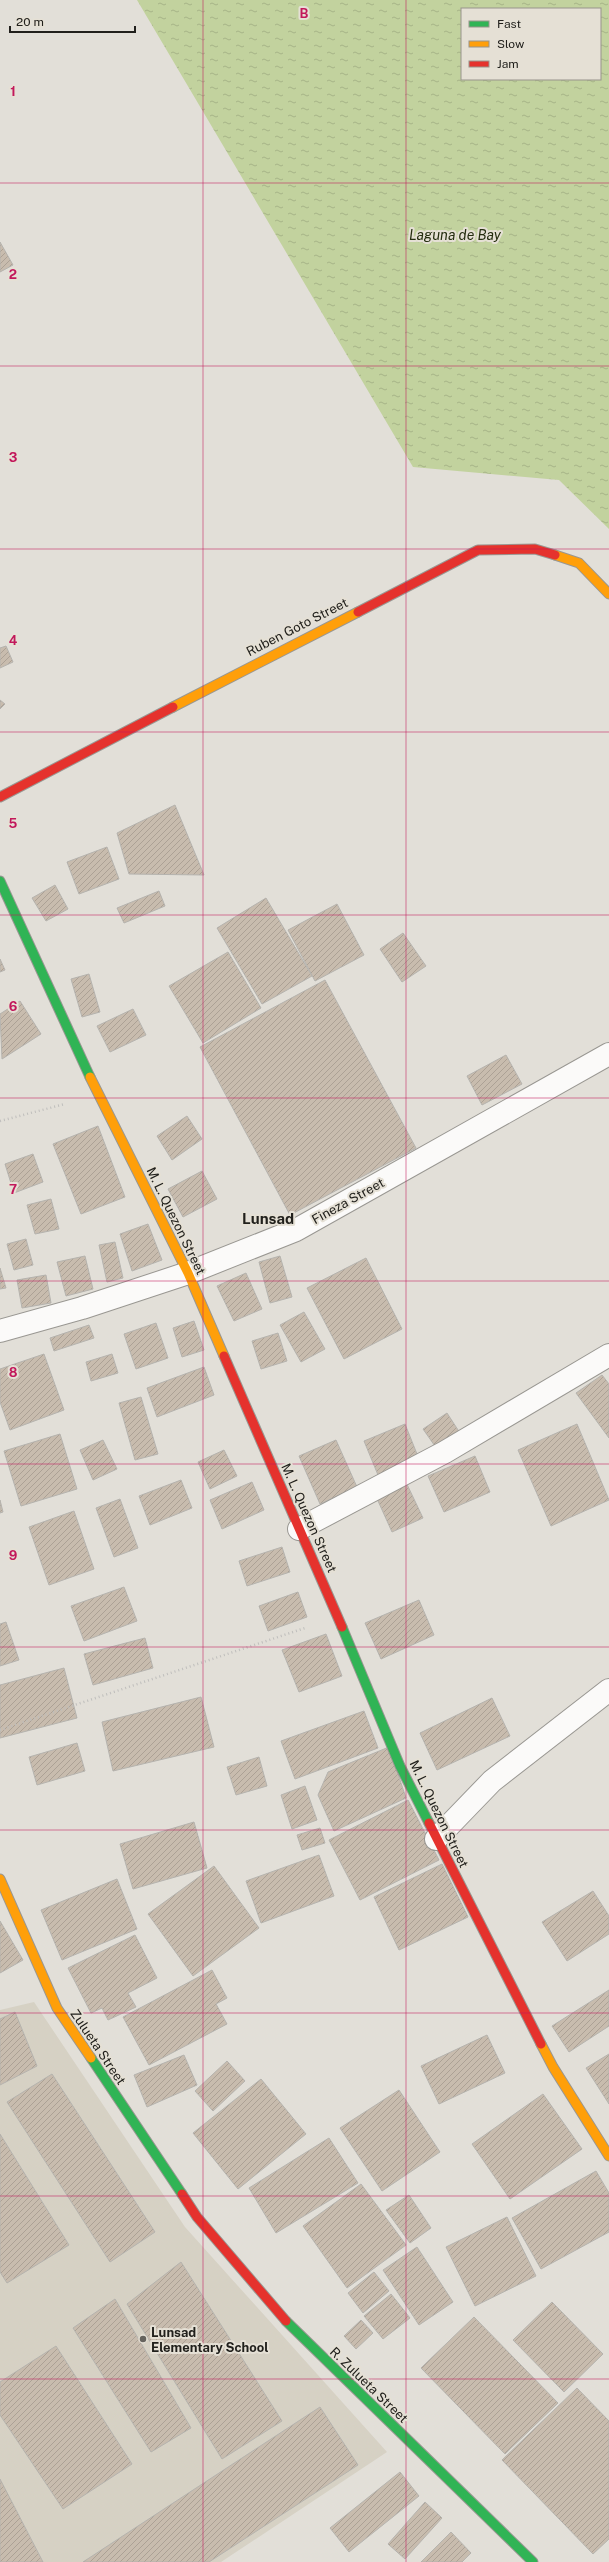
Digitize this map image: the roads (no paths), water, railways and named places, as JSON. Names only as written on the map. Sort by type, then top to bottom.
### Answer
[{"type":"street","name":"Ruben Goto Street","points":[[0,797],[478,550],[535,549],[579,563],[609,594]]},
{"type":"street","name":"M. L. Quezon Street","points":[[0,881],[98,1095],[188,1273],[338,1617],[400,1766],[552,2067],[609,2156]]},
{"type":"street","name":"Fineza Street","points":[[0,1331],[82,1308],[188,1273],[296,1230],[609,1054]]},
{"type":"street","points":[[299,1529],[445,1452],[609,1355]]},
{"type":"street","points":[[436,1839],[492,1781],[609,1690]]},
{"type":"street","name":"Zulueta Street","points":[[0,1879],[57,2008],[196,2217]]},
{"type":"street","name":"R. Zulueta Street","points":[[196,2217],[295,2332],[533,2562]]},
{"type":"water","name":"Laguna de Bay","points":[[137,0],[609,0],[609,529],[559,480],[413,467]]},
{"type":"place","name":"Lunsad Elementary School","points":[[143,2339]]},
{"type":"district","name":"Lunsad","points":[[268,1218]]}]
